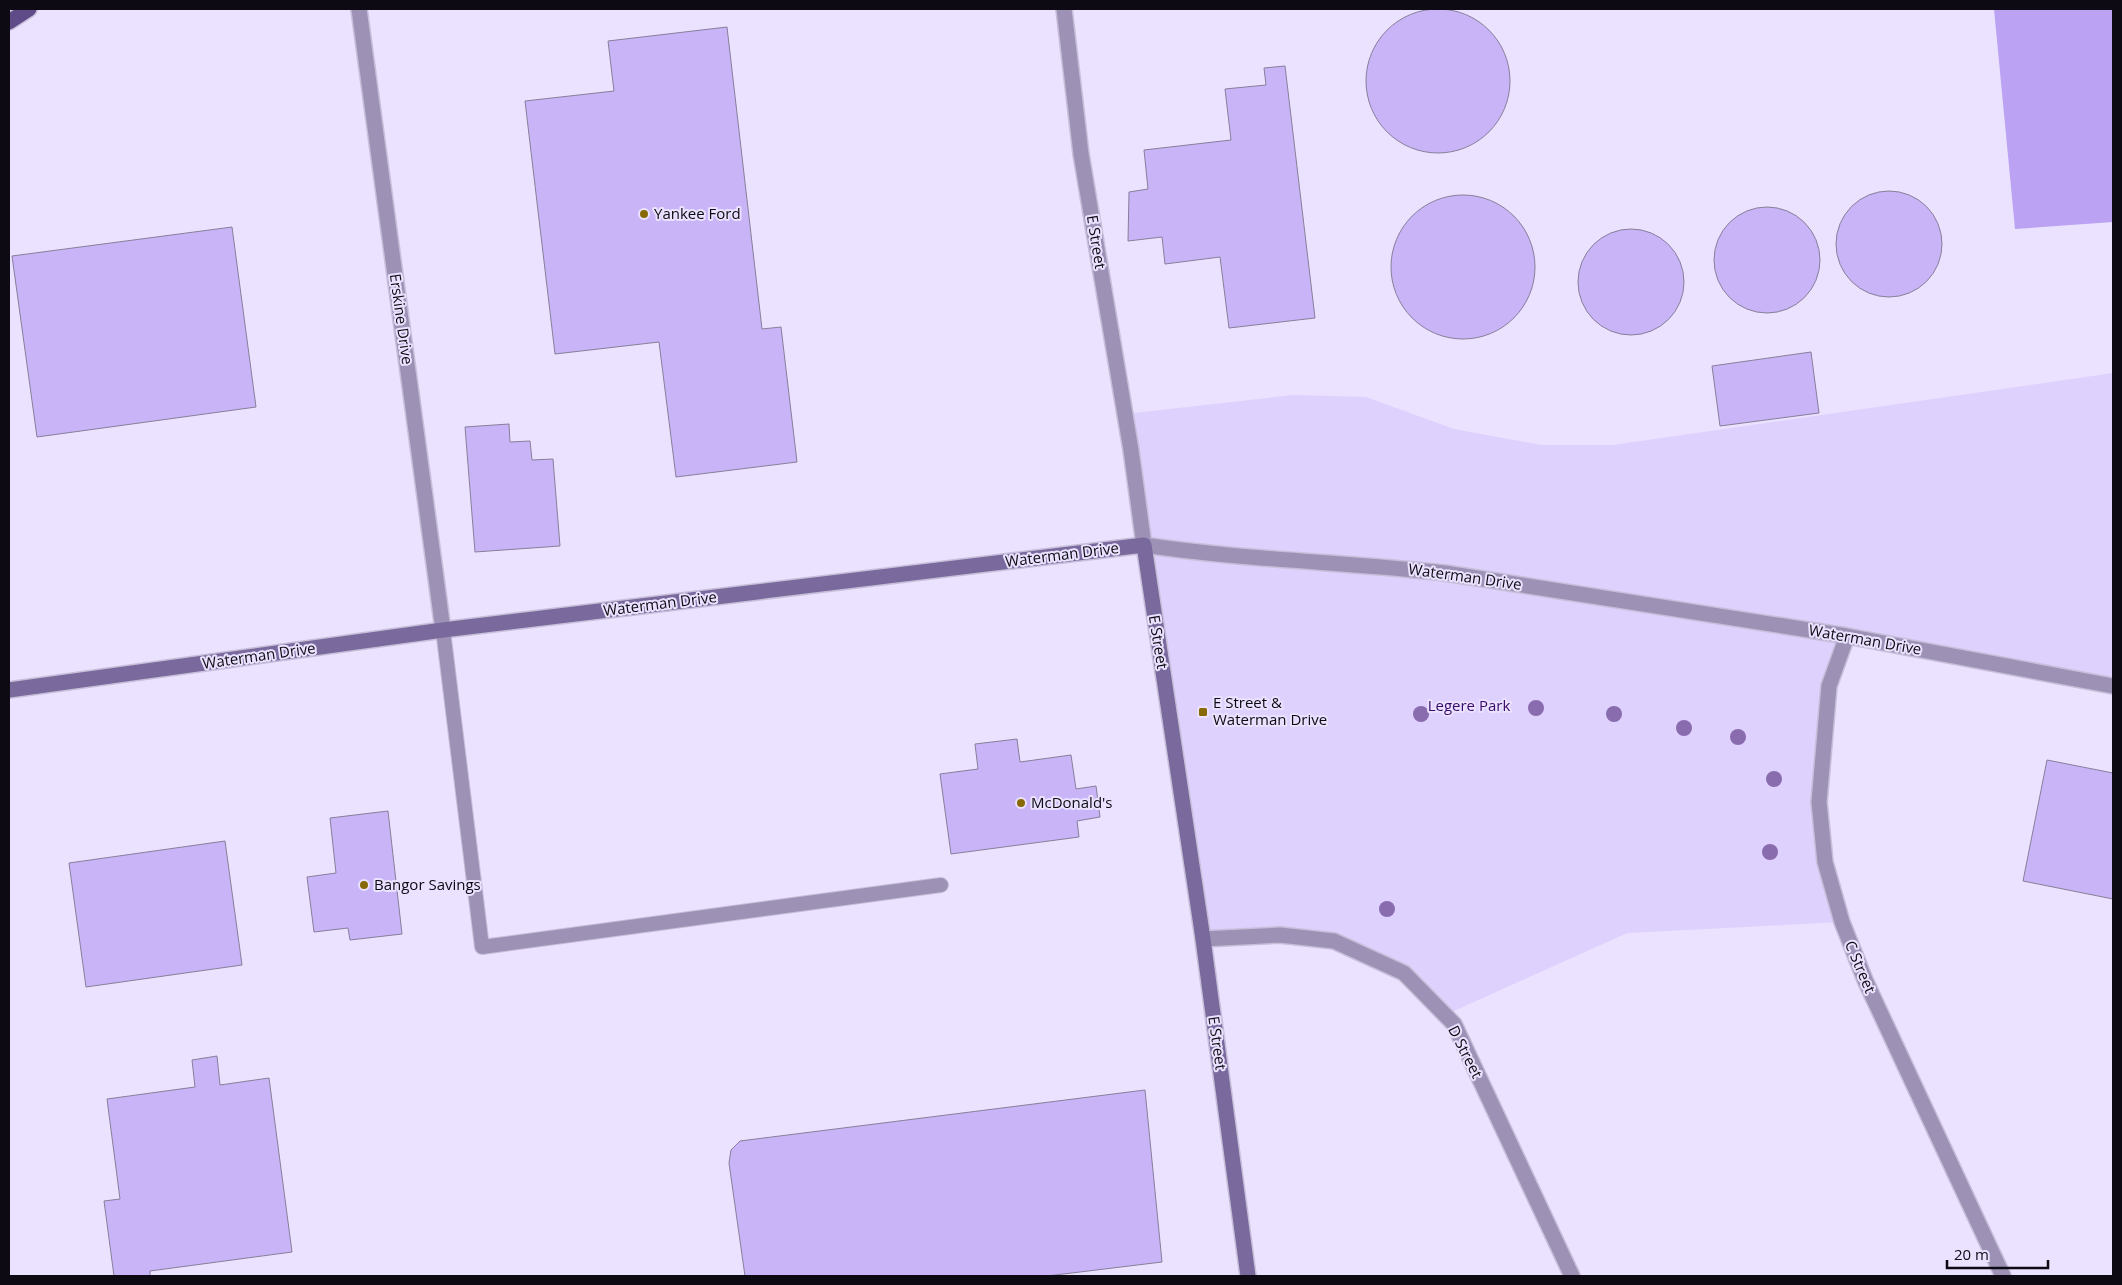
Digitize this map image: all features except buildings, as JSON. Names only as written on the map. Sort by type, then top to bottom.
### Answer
[{"type":"main road","points":[[9,22],[29,9]]},
{"type":"street","name":"Erskine Drive","points":[[358,9],[443,630]]},
{"type":"street","name":"E Street","points":[[1064,9],[1081,154],[1131,450],[1203,939],[1248,1276]]},
{"type":"street","name":"Waterman Drive","points":[[9,690],[443,630],[1144,545],[1190,552],[1381,566],[1445,573],[1847,636],[2113,686]]},
{"type":"street","name":"C Street","points":[[1847,636],[1829,686],[1819,802],[1825,862],[1842,922],[1865,980],[2004,1276]]},
{"type":"street","name":"D Street","points":[[1203,939],[1280,936],[1334,941],[1404,973],[1454,1024],[1572,1276]]},
{"type":"lane","points":[[443,630],[482,946],[941,885]]},
{"type":"green space","name":"Legere Park","points":[[2113,373],[2113,686],[1847,636],[1829,686],[1819,802],[1842,922],[1627,933],[1445,1015],[1404,973],[1334,941],[1203,939],[1125,414],[1293,395],[1366,397],[1454,429],[1541,445],[1613,445]]},
{"type":"shaded area","points":[[1994,9],[2113,9],[2113,222],[2015,229]]},
{"type":"place","name":"Yankee Ford","points":[[644,214]]},
{"type":"place","name":"E Street & Waterman Drive","points":[[1203,712]]},
{"type":"place","name":"McDonald's","points":[[1021,803]]},
{"type":"place","name":"Bangor Savings","points":[[364,885]]}]
